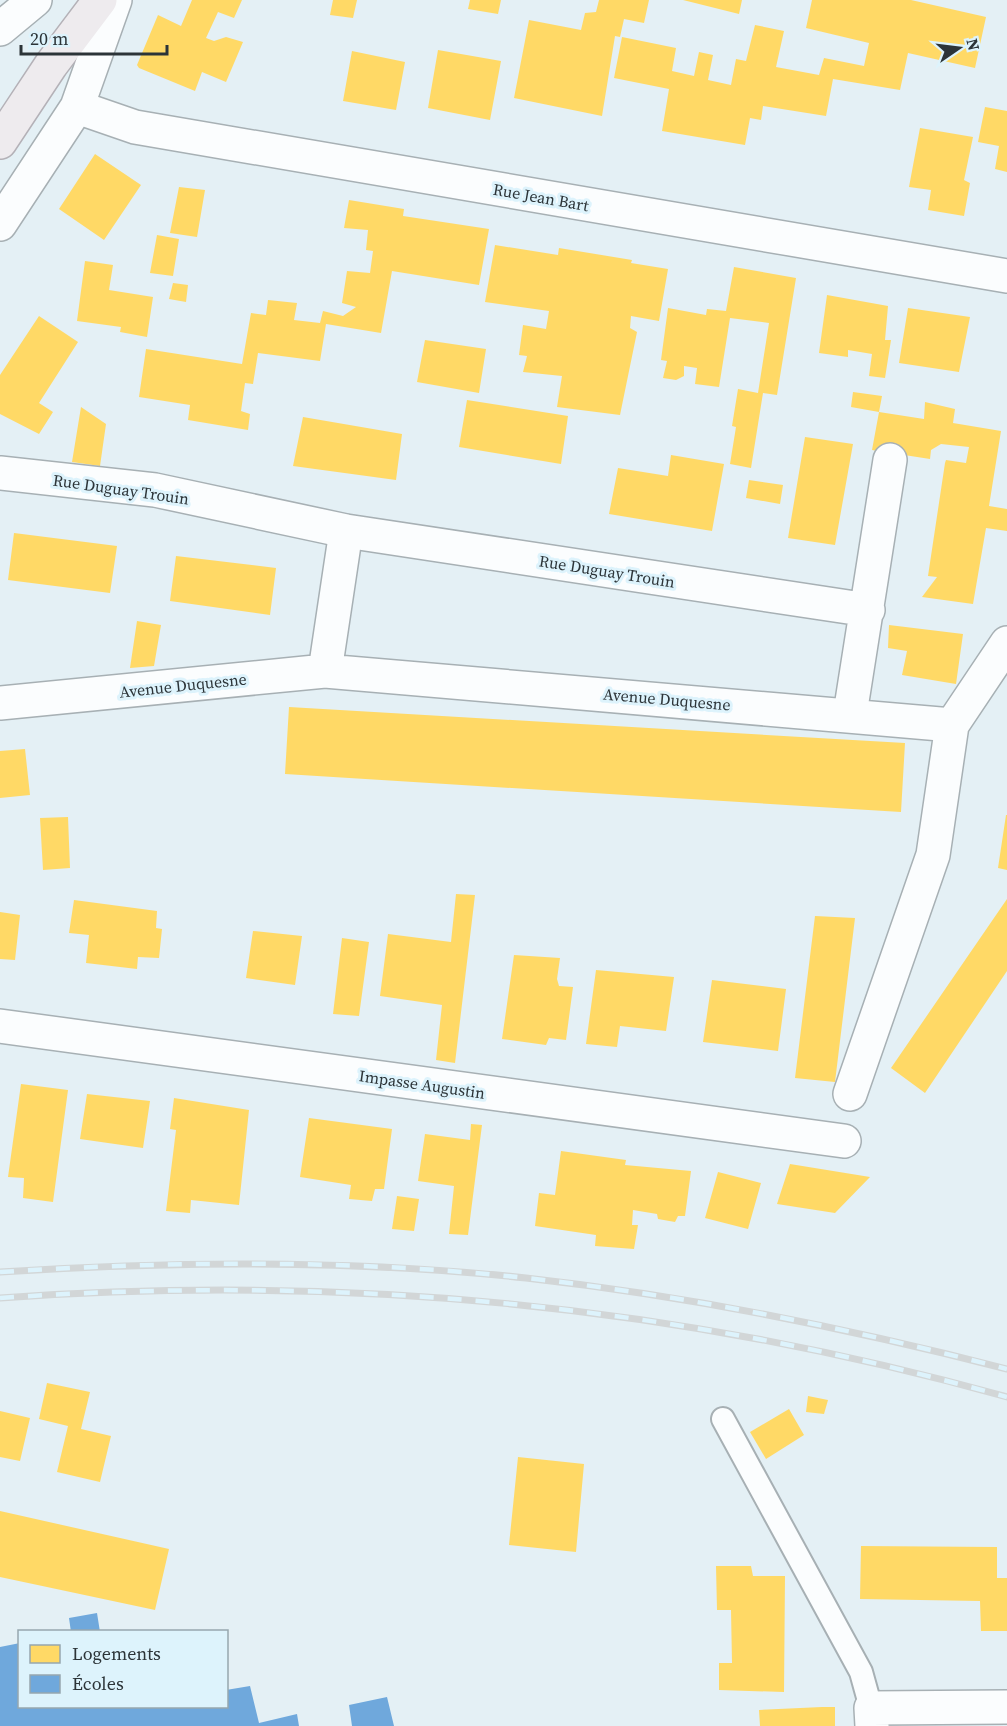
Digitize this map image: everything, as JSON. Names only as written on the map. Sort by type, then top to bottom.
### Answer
[{"type":"main road","points":[[51,65],[80,0]]},
{"type":"main road","points":[[0,142],[51,65],[100,0]]},
{"type":"street","points":[[0,29],[35,0]]},
{"type":"street","points":[[0,224],[77,107],[115,0]]},
{"type":"street","name":"Rue Jean Bart","points":[[77,107],[135,127],[1007,276]]},
{"type":"street","points":[[850,714],[890,460]]},
{"type":"street","name":"Rue Duguay Trouin","points":[[0,473],[154,490],[346,531],[868,610]]},
{"type":"street","points":[[325,671],[346,531]]},
{"type":"street","points":[[850,1094],[933,855],[952,724],[1007,643]]},
{"type":"street","name":"Avenue Duquesne","points":[[0,703],[325,671],[952,724]]},
{"type":"street","name":"Impasse Augustin","points":[[0,1026],[844,1141]]},
{"type":"street","points":[[872,1717],[1007,1707]]},
{"type":"lane","points":[[723,1419],[861,1672],[872,1717]]},
{"type":"building: Logements","points":[[192,0],[242,0],[234,18],[218,12],[206,38],[214,41],[226,37],[243,42],[226,82],[202,72],[195,91],[139,68],[137,65],[158,15],[181,26]]},
{"type":"building: Logements","points":[[333,0],[357,0],[353,18],[330,15]]},
{"type":"building: Logements","points":[[470,0],[501,0],[498,14],[468,9]]},
{"type":"building: Logements","points":[[599,0],[649,0],[644,23],[624,19],[620,37],[615,36],[602,116],[514,98],[529,20],[581,30],[585,13],[596,12]]},
{"type":"building: Logements","points":[[683,0],[742,0],[739,14]]},
{"type":"building: Logements","points":[[812,0],[911,0],[986,17],[975,68],[908,53],[900,90],[833,79],[826,116],[763,106],[761,120],[750,118],[745,145],[662,131],[669,89],[614,78],[622,37],[676,48],[672,71],[694,76],[699,52],[713,55],[708,80],[731,85],[736,59],[746,61],[755,25],[784,31],[776,67],[819,75],[824,58],[864,66],[869,43],[806,28]]},
{"type":"building: Logements","points":[[438,50],[501,61],[490,120],[428,108]]},
{"type":"building: Logements","points":[[352,51],[405,62],[396,110],[343,101]]},
{"type":"building: Logements","points":[[985,107],[1007,111],[1007,172],[995,169],[999,146],[978,142]]},
{"type":"building: Logements","points":[[920,128],[973,137],[964,180],[970,183],[964,216],[928,210],[931,190],[909,187]]},
{"type":"building: Logements","points":[[95,154],[141,185],[104,240],[59,209]]},
{"type":"building: Logements","points":[[179,187],[205,190],[197,237],[170,233]]},
{"type":"building: Logements","points":[[349,200],[404,209],[403,216],[489,229],[479,285],[392,271],[381,333],[326,324],[320,361],[258,353],[253,384],[245,383],[241,411],[250,414],[248,430],[188,420],[190,405],[139,397],[146,349],[242,364],[251,313],[266,315],[268,300],[297,303],[294,320],[320,323],[323,311],[343,316],[356,307],[342,303],[347,271],[370,273],[373,251],[366,250],[368,230],[344,228]]},
{"type":"building: Logements","points":[[157,235],[179,239],[173,276],[150,273]]},
{"type":"building: Logements","points":[[495,245],[558,255],[559,248],[632,260],[631,263],[668,269],[659,321],[631,316],[630,328],[637,332],[620,415],[557,407],[562,376],[523,372],[527,356],[519,355],[523,325],[546,329],[549,311],[485,302]]},
{"type":"building: Logements","points":[[85,261],[113,265],[109,290],[153,297],[147,337],[120,332],[121,327],[77,321]]},
{"type":"building: Logements","points":[[734,267],[796,278],[777,395],[763,393],[751,468],[730,464],[736,427],[732,426],[738,389],[758,393],[769,323],[730,318],[719,387],[695,384],[697,368],[684,366],[684,376],[676,380],[663,378],[667,361],[661,360],[668,308],[706,315],[707,309],[726,311]]},
{"type":"building: Logements","points":[[173,283],[188,285],[186,302],[169,299]]},
{"type":"building: Logements","points":[[827,295],[888,306],[885,340],[891,340],[885,378],[869,376],[872,354],[848,350],[848,357],[819,353]]},
{"type":"building: Logements","points":[[908,308],[970,317],[959,372],[899,363]]},
{"type":"building: Logements","points":[[39,316],[78,342],[39,403],[53,412],[39,434],[0,414],[0,375]]},
{"type":"building: Logements","points":[[425,340],[486,349],[479,393],[417,382]]},
{"type":"building: Logements","points":[[853,392],[882,396],[879,412],[851,407]]},
{"type":"building: Logements","points":[[467,400],[568,416],[561,464],[459,447]]},
{"type":"building: Logements","points":[[925,402],[955,409],[953,423],[1001,431],[989,506],[1007,509],[1007,531],[986,528],[973,604],[922,597],[937,577],[928,576],[945,463],[946,460],[966,463],[969,447],[941,444],[931,450],[930,459],[872,450],[879,412],[924,419]]},
{"type":"building: Logements","points":[[81,407],[106,424],[100,466],[72,462]]},
{"type":"building: Logements","points":[[303,417],[402,434],[396,480],[293,466]]},
{"type":"building: Logements","points":[[805,437],[853,444],[835,545],[788,538]]},
{"type":"building: Logements","points":[[671,455],[724,464],[712,531],[609,514],[618,468],[668,476]]},
{"type":"building: Logements","points":[[749,480],[783,485],[780,504],[746,498]]},
{"type":"building: Logements","points":[[14,533],[117,546],[110,593],[8,580]]},
{"type":"building: Logements","points":[[176,556],[276,568],[270,615],[170,601]]},
{"type":"building: Logements","points":[[137,621],[161,625],[154,666],[130,668]]},
{"type":"building: Logements","points":[[889,625],[963,634],[956,684],[902,675],[907,651],[888,648]]},
{"type":"building: Logements","points":[[289,707],[905,743],[901,812],[285,774]]},
{"type":"building: Logements","points":[[25,749],[30,795],[0,798],[0,751]]},
{"type":"building: Logements","points":[[1007,815],[1007,870],[998,868]]},
{"type":"building: Logements","points":[[68,817],[70,868],[43,870],[40,818]]},
{"type":"building: Logements","points":[[456,894],[475,895],[455,1063],[436,1060],[442,1005],[380,996],[388,934],[451,942]]},
{"type":"building: Logements","points":[[1007,899],[1007,971],[925,1093],[891,1068]]},
{"type":"building: Logements","points":[[74,900],[157,911],[156,928],[162,929],[159,958],[138,957],[137,969],[86,963],[89,935],[69,933]]},
{"type":"building: Logements","points":[[0,912],[20,915],[15,960],[0,959]]},
{"type":"building: Logements","points":[[815,916],[855,918],[835,1082],[795,1078]]},
{"type":"building: Logements","points":[[253,931],[302,936],[295,985],[246,978]]},
{"type":"building: Logements","points":[[342,938],[369,942],[359,1016],[333,1014]]},
{"type":"building: Logements","points":[[514,955],[560,958],[557,979],[559,986],[573,987],[566,1040],[549,1038],[546,1045],[502,1039]]},
{"type":"building: Logements","points":[[596,970],[674,977],[666,1031],[620,1026],[617,1047],[586,1044]]},
{"type":"building: Logements","points":[[712,980],[786,989],[778,1051],[703,1042]]},
{"type":"building: Logements","points":[[21,1084],[68,1090],[53,1202],[23,1198],[24,1178],[8,1177]]},
{"type":"building: Logements","points":[[87,1094],[150,1101],[143,1148],[80,1139]]},
{"type":"building: Logements","points":[[174,1098],[249,1110],[239,1205],[191,1200],[190,1213],[166,1211],[176,1130],[170,1129]]},
{"type":"building: Logements","points":[[309,1118],[392,1129],[384,1189],[375,1189],[372,1201],[349,1199],[351,1185],[300,1177]]},
{"type":"building: Logements","points":[[471,1124],[482,1125],[468,1235],[449,1234],[454,1186],[418,1181],[425,1134],[470,1140]]},
{"type":"building: Logements","points":[[561,1151],[626,1160],[625,1165],[691,1171],[685,1216],[678,1216],[675,1222],[658,1219],[657,1214],[633,1210],[632,1225],[638,1225],[634,1249],[595,1246],[596,1235],[535,1226],[539,1193],[555,1195]]},
{"type":"building: Logements","points":[[790,1164],[870,1177],[835,1213],[777,1204]]},
{"type":"building: Logements","points":[[718,1172],[761,1183],[748,1229],[705,1218]]},
{"type":"building: Logements","points":[[397,1196],[419,1199],[414,1231],[392,1229]]},
{"type":"building: Logements","points":[[47,1383],[90,1392],[81,1429],[111,1436],[100,1482],[57,1472],[68,1426],[39,1419]]},
{"type":"building: Logements","points":[[808,1396],[828,1400],[824,1414],[806,1412]]},
{"type":"building: Logements","points":[[789,1409],[804,1435],[766,1459],[750,1432]]},
{"type":"building: Logements","points":[[0,1411],[30,1418],[20,1461],[0,1457]]},
{"type":"building: Logements","points":[[518,1457],[584,1464],[576,1552],[509,1545]]},
{"type":"building: Logements","points":[[0,1511],[169,1549],[155,1610],[0,1577]]},
{"type":"building: Logements","points":[[861,1546],[997,1547],[997,1578],[1007,1578],[1007,1631],[981,1631],[980,1601],[860,1599]]},
{"type":"building: Logements","points":[[716,1566],[751,1566],[753,1576],[785,1576],[784,1692],[719,1690],[719,1663],[732,1663],[731,1610],[717,1610]]},
{"type":"building: Logements","points":[[835,1707],[835,1726],[760,1726],[759,1710]]},
{"type":"building: Écoles","points":[[97,1613],[100,1630],[71,1630],[69,1618]]},
{"type":"building: Écoles","points":[[18,1643],[18,1708],[228,1708],[228,1690],[250,1686],[259,1723],[297,1714],[299,1726],[0,1726],[0,1647]]},
{"type":"building: Écoles","points":[[387,1697],[394,1726],[352,1726],[349,1705]]},
{"type":"railway","points":[[0,1272],[131,1266],[263,1264],[395,1268],[526,1278],[648,1294],[768,1315],[888,1340],[1007,1369]]},
{"type":"railway","points":[[0,1298],[128,1292],[256,1290],[382,1294],[508,1304],[633,1318],[758,1339],[882,1365],[1007,1397]]}]
